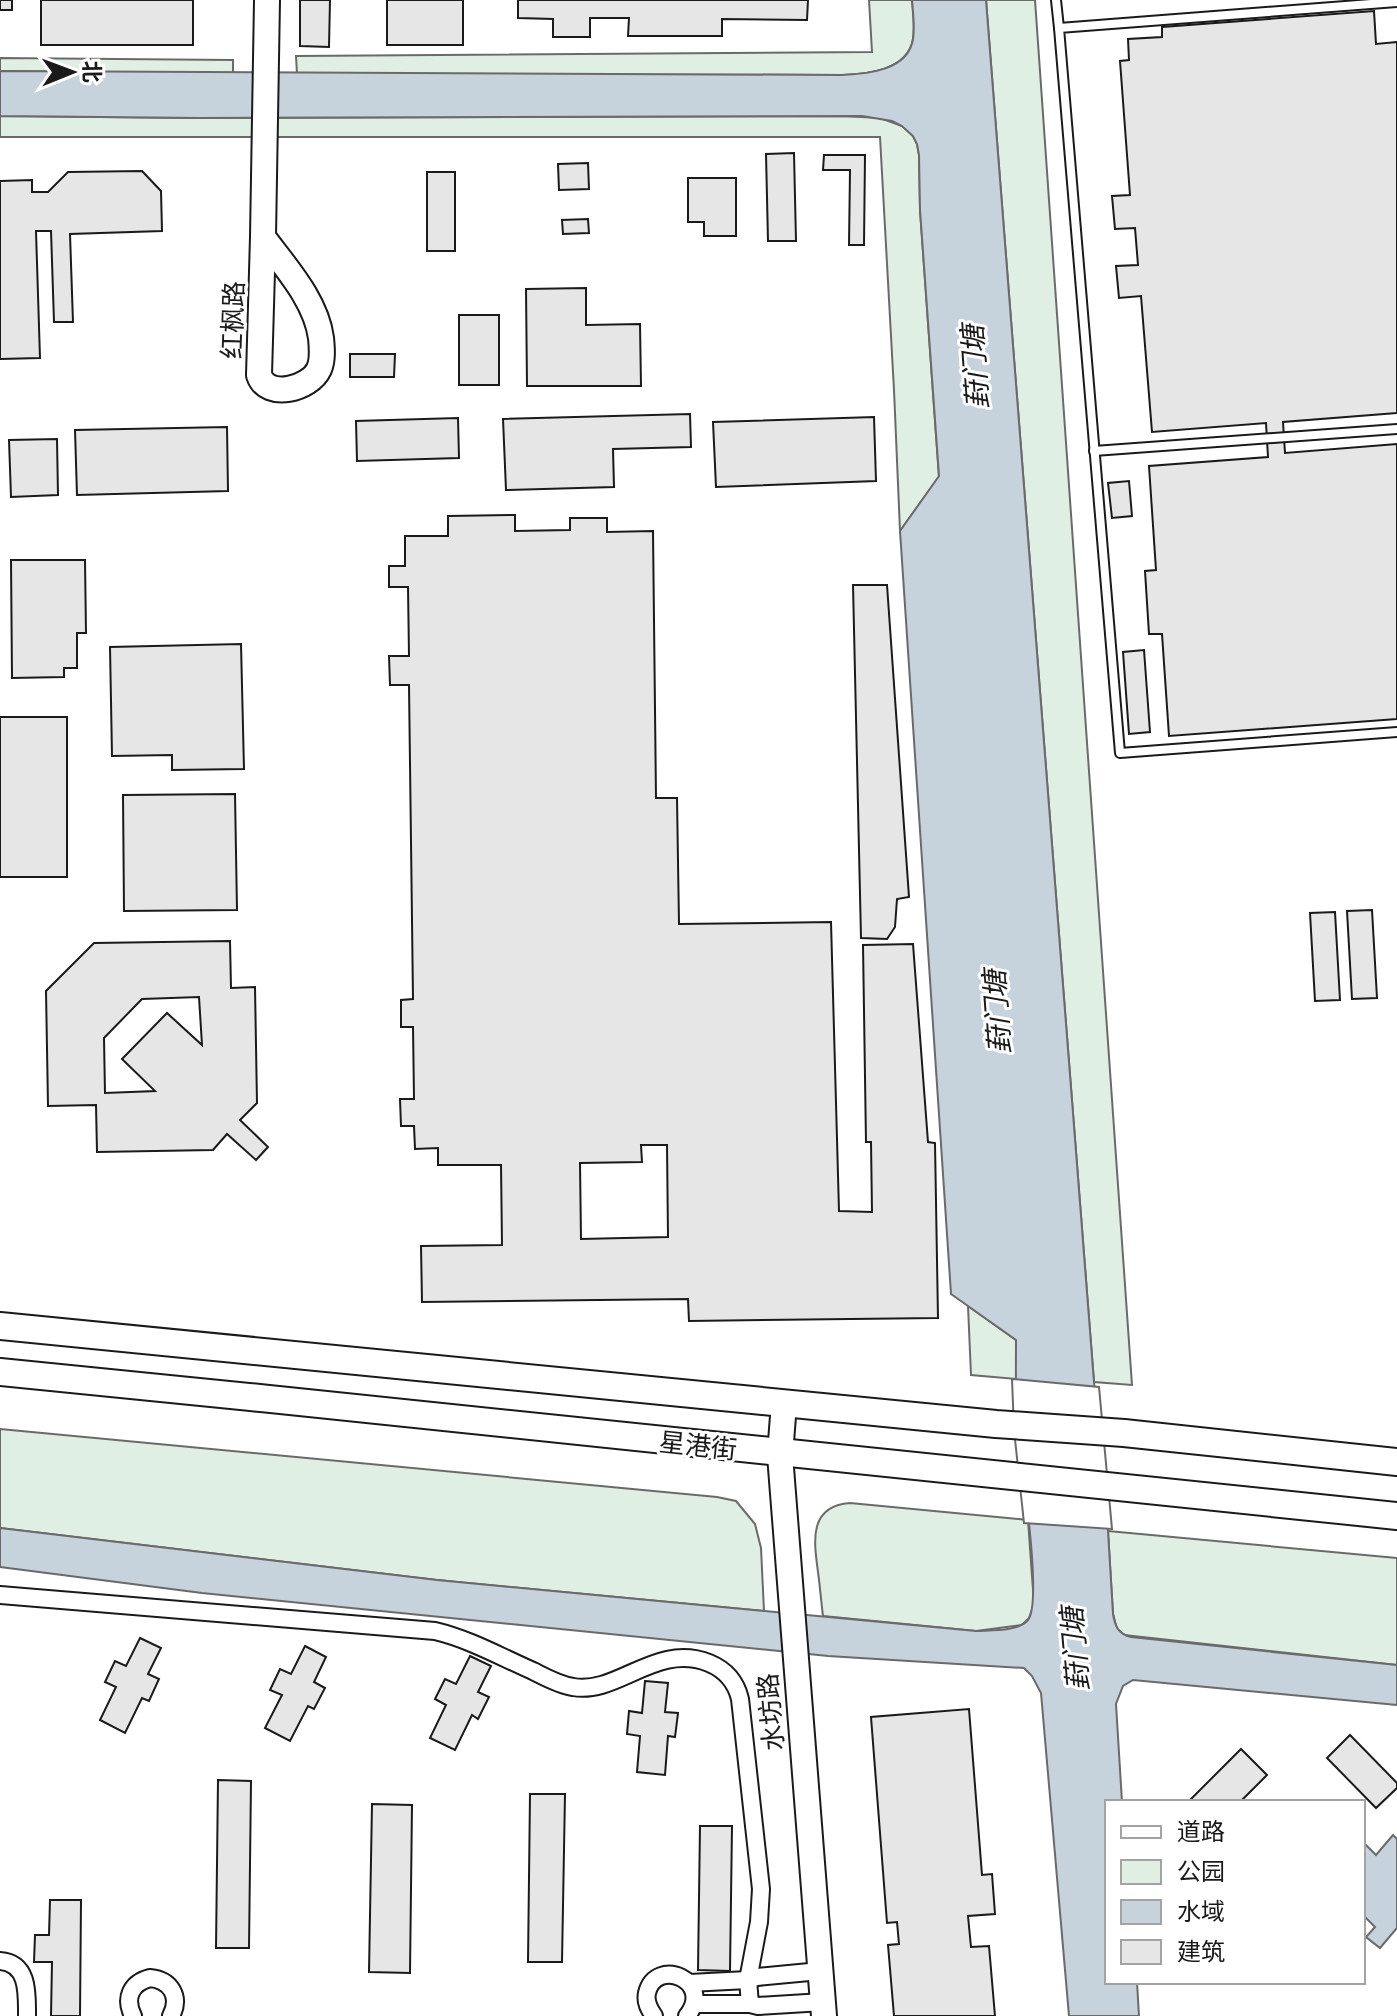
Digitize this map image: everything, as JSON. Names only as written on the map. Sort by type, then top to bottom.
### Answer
[{"type":"main road","name":"星港街","points":[[0,1326],[996,1424],[1124,1433],[1397,1462]]},
{"type":"main road","name":"星港街","points":[[0,1372],[322,1403],[1126,1491],[1397,1516]]},
{"type":"street","name":"红枫路","points":[[263,237],[297,283],[317,320],[321,335],[322,359],[317,372],[306,383],[289,389],[267,386],[259,375],[267,0]]},
{"type":"street","name":"水坊路","points":[[784,1403],[780,1455],[823,2009]]},
{"type":"street","points":[[0,1595],[435,1631],[457,1637],[559,1683],[579,1688],[595,1686],[651,1664],[670,1660],[691,1658],[714,1665],[727,1674],[736,1687],[743,1720],[761,1889],[759,1922],[748,1980],[750,2004]]},
{"type":"street","points":[[0,1961],[12,1963],[23,1976],[27,2016]]},
{"type":"street","points":[[654,2016],[646,1996],[654,1981],[663,1975],[674,1975],[689,1983],[820,1971]]},
{"type":"street","points":[[133,2016],[128,2005],[129,1994],[140,1981],[150,1978],[161,1980],[173,1991],[176,2002],[171,2016]]},
{"type":"street","points":[[689,1983],[694,1993],[690,2010],[750,2004],[823,2009]]},
{"type":"lane","points":[[1056,0],[1120,753],[1397,732]]},
{"type":"lane","points":[[1059,28],[1397,1]]},
{"type":"lane","points":[[1094,451],[1397,429]]},
{"type":"green space","points":[[869,0],[912,0],[914,34],[903,58],[885,69],[863,73],[297,74],[296,56],[872,52]]},
{"type":"green space","points":[[986,0],[1035,0],[1132,1385],[1094,1382]]},
{"type":"green space","points":[[0,58],[233,60],[233,74],[0,71]]},
{"type":"green space","points":[[0,116],[843,116],[880,118],[902,126],[913,136],[919,155],[920,210],[939,477],[900,531],[880,137],[0,137]]},
{"type":"green space","points":[[968,1306],[1016,1340],[1016,1379],[971,1375]]},
{"type":"green space","points":[[0,1429],[736,1501],[755,1524],[761,1548],[764,1611],[437,1580],[0,1528]]},
{"type":"green space","points":[[850,1503],[1028,1520],[1034,1604],[1029,1618],[1022,1625],[976,1631],[823,1616],[815,1549],[817,1527],[827,1511]]},
{"type":"green space","points":[[1108,1531],[1397,1558],[1397,1665],[1124,1635],[1117,1629],[1113,1614]]},
{"type":"water","name":"葑门塘","points":[[912,0],[986,0],[1115,1622],[1120,1632],[1131,1637],[1397,1665],[1397,1705],[1133,1680],[1123,1686],[1116,1704],[1122,1800],[1105,1800],[1105,1984],[1137,1984],[1139,2016],[1069,2016],[1041,1693],[1024,1668],[828,1656],[202,1593],[0,1567],[0,1528],[437,1580],[976,1631],[1011,1628],[1028,1620],[1032,1608],[1032,1560],[1017,1421],[1016,1340],[951,1294],[900,531],[939,476],[920,210],[919,155],[913,136],[892,121],[862,116],[0,116],[0,71],[842,75],[885,69],[895,64],[909,50],[914,30]]},
{"type":"water","points":[[1393,1835],[1397,1839],[1397,1928],[1380,1948],[1366,1937],[1375,1927],[1365,1917],[1365,1844],[1376,1855]]},
{"type":"pier","points":[[1012,1379],[1099,1387],[1112,1529],[1024,1523]]},
{"type":"building","points":[[0,0],[12,0],[12,10],[0,10]]},
{"type":"building","points":[[41,0],[193,0],[193,45],[41,45]]},
{"type":"building","points":[[300,0],[330,0],[329,47],[300,46]]},
{"type":"building","points":[[387,0],[463,0],[463,45],[387,45]]},
{"type":"building","points":[[518,0],[808,0],[807,20],[722,19],[722,36],[628,36],[629,18],[590,18],[590,37],[553,37],[553,19],[518,18]]},
{"type":"building","points":[[1374,11],[1376,44],[1397,42],[1397,413],[1283,422],[1285,453],[1397,444],[1397,719],[1169,736],[1162,634],[1149,634],[1145,571],[1156,570],[1149,466],[1268,457],[1266,423],[1152,432],[1141,296],[1119,298],[1116,266],[1138,265],[1135,228],[1115,229],[1112,196],[1130,195],[1120,61],[1129,60],[1128,39],[1162,37],[1162,27]]},
{"type":"building","points":[[794,153],[796,241],[768,241],[766,154]]},
{"type":"building","points":[[824,155],[865,155],[864,245],[849,245],[850,170],[823,170]]},
{"type":"building","points":[[588,163],[589,189],[559,190],[558,164]]},
{"type":"building","points":[[142,171],[161,191],[162,231],[70,234],[73,322],[54,322],[51,231],[36,231],[40,358],[0,359],[0,181],[32,180],[32,192],[48,192],[68,172]]},
{"type":"building","points":[[427,172],[455,172],[455,251],[427,251]]},
{"type":"building","points":[[688,178],[736,178],[736,236],[704,236],[704,222],[688,222]]},
{"type":"building","points":[[588,219],[589,233],[563,234],[562,220]]},
{"type":"building","points":[[586,288],[586,325],[640,324],[641,386],[527,386],[526,289]]},
{"type":"building","points":[[459,315],[499,315],[499,385],[459,385]]},
{"type":"building","points":[[350,354],[395,354],[394,377],[350,377]]},
{"type":"building","points":[[690,414],[691,447],[613,449],[614,487],[506,490],[503,419]]},
{"type":"building","points":[[874,417],[876,481],[716,487],[713,422]]},
{"type":"building","points":[[458,418],[459,458],[357,461],[356,421]]},
{"type":"building","points":[[227,427],[228,491],[77,495],[75,430]]},
{"type":"building","points":[[57,439],[58,495],[11,497],[9,440]]},
{"type":"building","points":[[1129,481],[1132,516],[1112,518],[1108,483]]},
{"type":"building","points":[[515,515],[515,531],[570,530],[570,518],[607,518],[607,532],[653,531],[656,798],[677,798],[679,924],[831,922],[839,1211],[872,1212],[871,1142],[866,1142],[863,945],[913,944],[928,1142],[935,1143],[938,1318],[689,1321],[688,1299],[422,1302],[421,1246],[502,1245],[501,1165],[438,1165],[438,1148],[415,1149],[414,1126],[401,1126],[400,1099],[414,1099],[413,1027],[401,1027],[401,1000],[413,999],[409,685],[390,685],[389,656],[409,656],[408,587],[389,587],[389,566],[405,566],[405,536],[448,536],[448,516]],"holes":[[[641,1145],[667,1145],[668,1237],[581,1239],[580,1163],[642,1162]]]},
{"type":"building","points":[[11,560],[85,560],[86,633],[77,633],[77,668],[64,668],[64,677],[12,678]]},
{"type":"building","points":[[853,585],[887,585],[909,897],[897,899],[895,927],[887,939],[861,938]]},
{"type":"building","points":[[241,644],[244,769],[172,770],[172,755],[112,756],[110,647]]},
{"type":"building","points":[[1144,650],[1150,732],[1129,734],[1123,652]]},
{"type":"building","points":[[0,717],[67,717],[67,877],[0,877]]},
{"type":"building","points":[[235,794],[237,910],[124,911],[123,795]]},
{"type":"building","points":[[1372,910],[1377,998],[1352,999],[1347,911]]},
{"type":"building","points":[[1335,912],[1340,1000],[1315,1001],[1310,913]]},
{"type":"building","points":[[230,941],[231,988],[255,987],[257,1103],[240,1120],[268,1147],[256,1160],[227,1134],[213,1150],[97,1152],[96,1105],[48,1106],[46,991],[94,943]],"holes":[[[199,997],[202,1045],[167,1013],[122,1059],[155,1091],[105,1093],[104,1038],[142,999]]]},
{"type":"building","points":[[140,1638],[161,1648],[148,1674],[159,1679],[149,1701],[142,1698],[125,1733],[100,1720],[116,1687],[105,1682],[115,1661],[126,1666]]},
{"type":"building","points":[[305,1646],[326,1657],[314,1682],[325,1688],[314,1709],[308,1706],[290,1741],[265,1728],[282,1695],[270,1690],[280,1669],[291,1674]]},
{"type":"building","points":[[470,1656],[491,1666],[478,1692],[489,1697],[478,1719],[472,1715],[455,1750],[430,1738],[446,1705],[435,1699],[445,1679],[456,1684]]},
{"type":"building","points":[[645,1681],[668,1683],[665,1712],[678,1713],[675,1737],[668,1736],[665,1775],[637,1772],[640,1736],[627,1734],[629,1711],[642,1713]]},
{"type":"building","points":[[969,1709],[982,1875],[992,1874],[995,1914],[968,1916],[971,1947],[989,1946],[995,2016],[894,2016],[888,1945],[899,1944],[897,1922],[887,1923],[871,1717]]},
{"type":"building","points":[[1350,1735],[1397,1783],[1397,1788],[1376,1808],[1327,1758]]},
{"type":"building","points":[[1241,1749],[1267,1775],[1242,1800],[1191,1799]]},
{"type":"building","points":[[218,1780],[251,1781],[249,1948],[216,1948]]},
{"type":"building","points":[[530,1794],[565,1794],[562,1962],[528,1962]]},
{"type":"building","points":[[372,1804],[412,1805],[410,1973],[369,1972]]},
{"type":"building","points":[[700,1826],[732,1826],[730,1971],[698,1970]]},
{"type":"building","points":[[50,1900],[81,1900],[80,2016],[51,2016],[52,1962],[34,1962],[35,1935],[49,1935]]}]
